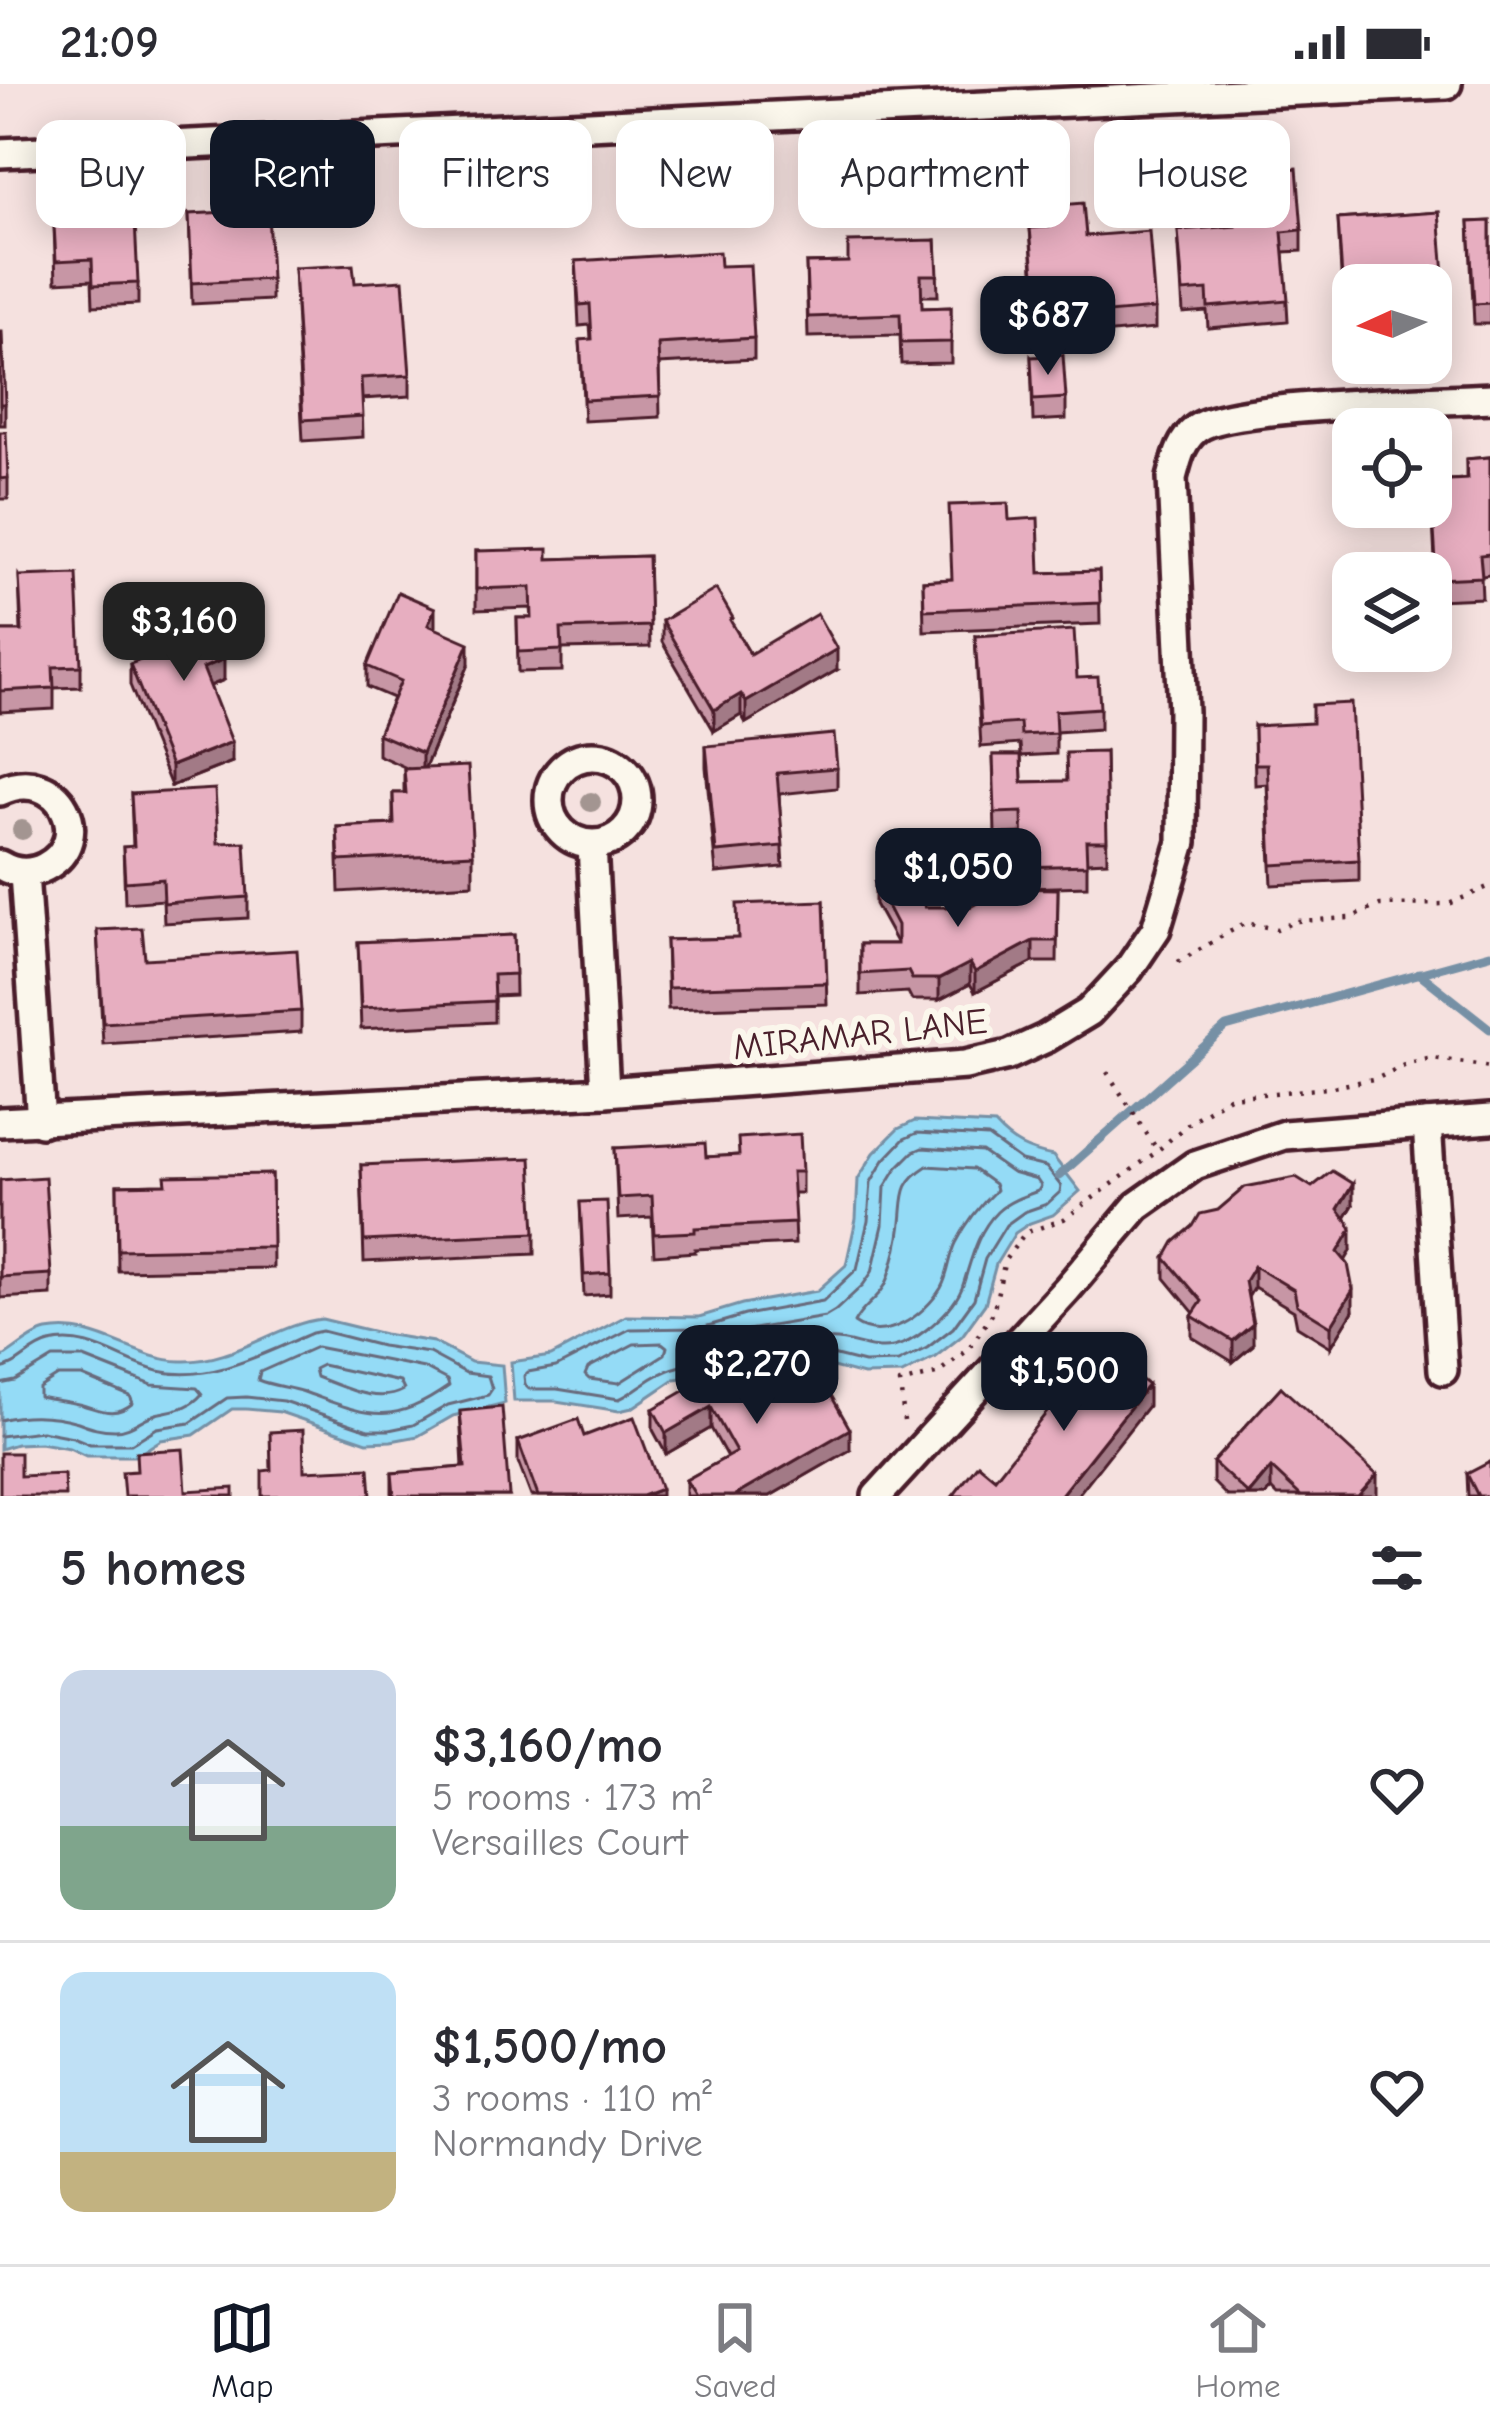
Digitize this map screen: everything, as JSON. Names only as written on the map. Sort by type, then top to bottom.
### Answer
[{"type":"street","points":[[0,153],[1447,84]]},
{"type":"street","name":"MIRAMAR LANE","points":[[0,1122],[605,1092],[965,1065],[1009,1055],[1046,1038],[1089,1012],[1129,969],[1156,929],[1182,842],[1183,712],[1172,478],[1180,447],[1208,422],[1249,414],[1490,398]]},
{"type":"street","points":[[0,791],[34,784],[61,801],[68,817],[69,833],[54,862],[40,870],[12,869],[41,1122]]},
{"type":"street","points":[[592,845],[605,1092]]},
{"type":"street","points":[[877,1496],[1137,1207],[1196,1166],[1284,1135],[1490,1119]]},
{"type":"street","points":[[1427,1124],[1442,1370]]},
{"type":"path","points":[[1178,962],[1245,923],[1277,929],[1297,921],[1350,918],[1379,905],[1449,904],[1490,886]]},
{"type":"path","points":[[1107,1072],[1158,1151]]},
{"type":"water","points":[[915,1121],[995,1125],[1021,1146],[1053,1156],[1080,1191],[1053,1215],[1015,1233],[996,1264],[985,1304],[962,1336],[934,1358],[902,1374],[863,1375],[833,1367],[765,1380],[708,1375],[675,1379],[632,1408],[619,1411],[556,1401],[514,1401],[511,1362],[551,1356],[626,1316],[699,1317],[817,1291],[846,1265],[858,1179],[874,1153],[898,1129]]},
{"type":"water","points":[[322,1319],[433,1342],[471,1362],[502,1365],[505,1403],[453,1416],[418,1436],[391,1441],[367,1442],[280,1412],[232,1409],[194,1435],[161,1440],[136,1456],[86,1456],[40,1443],[0,1449],[0,1359],[41,1333],[82,1331],[181,1361],[219,1356]]},
{"type":"building","points":[[1297,168],[1302,230],[1282,232],[1288,300],[1208,307],[1207,290],[1183,292],[1178,230],[1290,228],[1290,169]]},
{"type":"building","points":[[1083,203],[1086,236],[1149,231],[1155,309],[1038,319],[1030,228],[1070,228],[1070,204]]},
{"type":"building","points":[[1439,212],[1443,264],[1341,264],[1338,219]]},
{"type":"building","points":[[210,213],[210,228],[269,228],[271,279],[192,283],[189,214]]},
{"type":"building","points":[[1490,221],[1490,303],[1474,304],[1469,222]]},
{"type":"building","points":[[54,228],[135,228],[138,283],[93,285],[92,259],[56,261]]},
{"type":"building","points":[[936,240],[938,275],[921,275],[922,308],[951,307],[951,342],[901,343],[900,314],[808,317],[806,263],[848,262],[848,242]]},
{"type":"building","points":[[719,252],[720,266],[750,265],[754,338],[658,344],[660,396],[584,400],[580,340],[592,339],[590,304],[579,305],[576,261]]},
{"type":"building","points":[[353,265],[355,283],[403,280],[410,375],[361,378],[363,416],[303,420],[294,268]]},
{"type":"building","points":[[2,332],[5,404],[0,404]]},
{"type":"building","points":[[1063,355],[1066,398],[1033,400],[1031,357]]},
{"type":"building","points":[[0,432],[6,432],[8,478],[0,479]]},
{"type":"building","points":[[1490,457],[1490,554],[1480,555],[1482,577],[1452,578],[1452,552],[1435,552],[1434,528],[1452,528],[1452,480],[1467,479],[1466,459]]},
{"type":"building","points":[[1008,503],[1009,520],[1038,518],[1040,573],[1099,571],[1100,603],[924,610],[923,581],[952,579],[949,505]]},
{"type":"building","points":[[548,549],[548,559],[648,556],[650,626],[561,629],[562,650],[518,652],[517,618],[532,618],[531,587],[476,589],[476,551]]},
{"type":"building","points":[[77,574],[81,666],[53,667],[54,688],[0,691],[0,631],[22,631],[19,576]]},
{"type":"building","points":[[196,589],[224,659],[203,668],[232,742],[171,766],[130,664],[179,645],[162,602]]},
{"type":"building","points":[[716,589],[750,654],[817,614],[837,649],[746,702],[741,694],[714,710],[662,621]]},
{"type":"building","points":[[398,592],[435,608],[428,625],[469,643],[422,753],[378,734],[401,681],[367,666]]},
{"type":"building","points":[[1074,630],[1077,678],[1098,677],[1100,708],[1055,711],[1056,733],[1021,735],[1020,723],[981,726],[975,636]]},
{"type":"building","points":[[1351,703],[1359,860],[1272,865],[1267,764],[1255,764],[1254,726],[1312,723],[1312,705]]},
{"type":"building","points":[[834,734],[837,768],[777,773],[783,846],[716,852],[706,746]]},
{"type":"building","points":[[1105,752],[1107,841],[1086,841],[1087,865],[1023,867],[1022,812],[995,813],[993,755],[1021,755],[1022,782],[1067,781],[1066,753]]},
{"type":"building","points":[[468,766],[473,854],[339,861],[337,827],[394,824],[393,793],[406,793],[404,769]]},
{"type":"building","points":[[215,789],[218,843],[245,842],[248,897],[164,903],[163,879],[125,882],[123,847],[134,846],[131,794]]},
{"type":"building","points":[[904,867],[925,907],[970,907],[1005,888],[1058,889],[1057,941],[1033,941],[975,972],[970,963],[939,979],[912,979],[908,971],[860,974],[860,944],[897,944],[897,925],[875,883]]},
{"type":"building","points":[[824,901],[827,983],[668,988],[666,940],[738,938],[737,904]]},
{"type":"building","points":[[142,928],[145,959],[297,950],[301,1011],[103,1023],[97,930]]},
{"type":"building","points":[[514,935],[515,974],[493,975],[494,1001],[361,1008],[358,942]]},
{"type":"building","points":[[800,1134],[802,1172],[792,1172],[795,1223],[654,1234],[652,1196],[618,1198],[615,1148],[705,1143],[706,1157],[739,1155],[738,1138]]},
{"type":"building","points":[[531,1158],[535,1233],[364,1241],[361,1165]]},
{"type":"building","points":[[1332,1171],[1353,1184],[1338,1209],[1351,1230],[1338,1252],[1348,1264],[1353,1290],[1331,1326],[1297,1305],[1294,1290],[1254,1266],[1245,1281],[1253,1324],[1233,1341],[1192,1316],[1202,1301],[1165,1258],[1200,1214],[1218,1210],[1245,1187],[1296,1177],[1312,1187]]},
{"type":"building","points":[[272,1174],[273,1247],[118,1250],[117,1185],[166,1184],[165,1176]]},
{"type":"building","points":[[45,1177],[51,1274],[0,1277],[0,1180]]},
{"type":"building","points":[[607,1201],[610,1273],[584,1275],[580,1202]]},
{"type":"building","points":[[1099,1346],[1148,1385],[1060,1496],[953,1496],[978,1464],[995,1478]]},
{"type":"building","points":[[814,1365],[850,1429],[734,1496],[696,1496],[686,1480],[736,1452],[711,1407],[666,1433],[653,1409],[726,1367],[746,1404]]},
{"type":"building","points":[[1281,1387],[1377,1475],[1358,1496],[1301,1496],[1271,1468],[1248,1494],[1213,1462]]},
{"type":"building","points":[[502,1407],[509,1496],[394,1496],[392,1473],[465,1467],[460,1411]]},
{"type":"building","points":[[634,1417],[661,1489],[642,1496],[538,1496],[518,1441],[578,1419],[584,1436]]},
{"type":"building","points":[[303,1430],[304,1471],[369,1468],[371,1496],[262,1496],[262,1471],[271,1470],[270,1432]]},
{"type":"building","points":[[183,1449],[186,1491],[234,1488],[234,1496],[124,1496],[122,1472],[137,1471],[136,1452]]},
{"type":"building","points":[[0,1453],[20,1453],[20,1476],[64,1474],[65,1496],[0,1496]]},
{"type":"building","points":[[1490,1462],[1490,1496],[1478,1496],[1467,1474]]},
{"type":"waterway","points":[[1059,1176],[1226,1027],[1490,954]]},
{"type":"waterway","points":[[1419,973],[1490,1029]]}]
